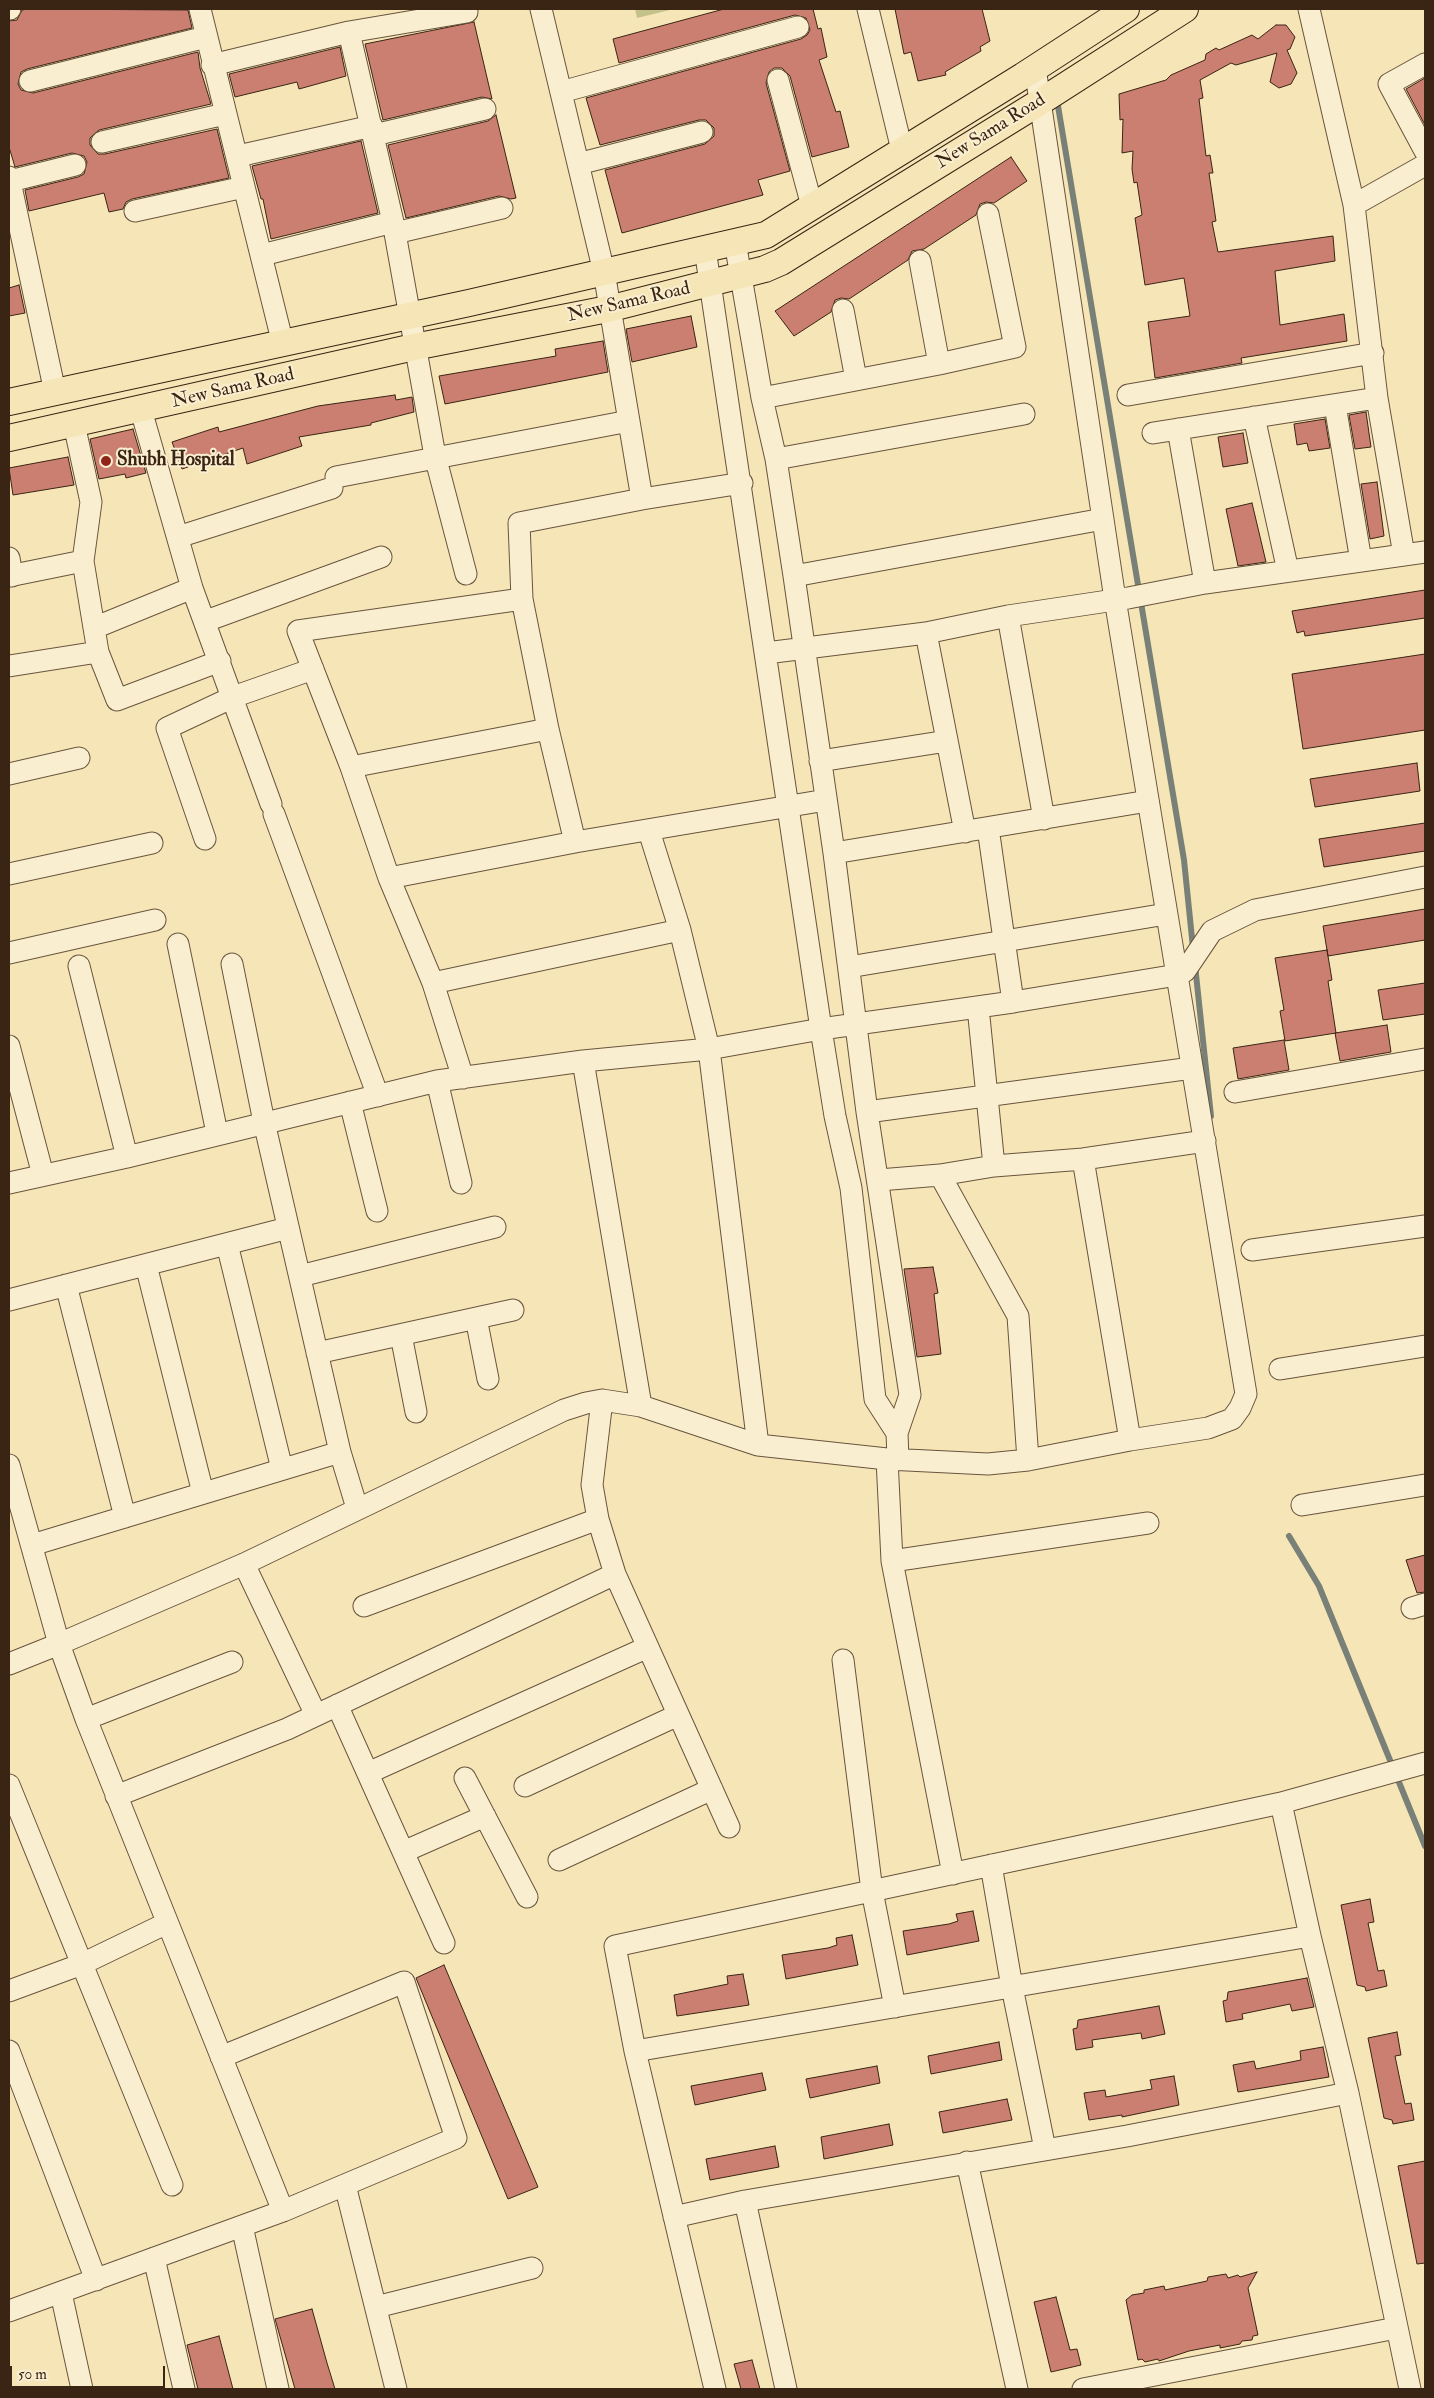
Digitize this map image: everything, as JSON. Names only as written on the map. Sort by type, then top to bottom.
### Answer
[{"type":"main road","name":"New Sama Road","points":[[9,438],[141,410],[414,347],[608,309],[742,276],[781,262],[1040,102],[1185,9]]},
{"type":"main road","name":"New Sama Road","points":[[9,402],[134,374],[283,344],[766,235],[1035,68],[1122,10]]},
{"type":"street","points":[[200,9],[212,65],[238,156],[283,344]]},
{"type":"street","points":[[541,9],[604,272],[608,309],[642,499]]},
{"type":"street","points":[[868,9],[902,150]]},
{"type":"street","points":[[1309,9],[1354,205],[1377,398],[1404,555]]},
{"type":"street","points":[[212,65],[349,32],[467,12]]},
{"type":"street","points":[[561,92],[798,27]]},
{"type":"street","points":[[349,32],[394,227],[408,316],[435,456],[466,574]]},
{"type":"street","points":[[30,81],[206,37]]},
{"type":"street","points":[[1425,64],[1390,84],[1425,151]]},
{"type":"street","points":[[9,1664],[244,1564],[564,1410],[602,1400],[641,1406],[758,1446],[893,1459],[988,1464],[1028,1460],[1130,1440],[1208,1428],[1232,1419],[1246,1394],[1192,1068],[1181,973],[1166,914],[1148,802],[1122,598],[1103,519],[1035,68]]},
{"type":"street","points":[[778,80],[812,206]]},
{"type":"street","points":[[238,156],[485,108]]},
{"type":"street","points":[[102,142],[225,114]]},
{"type":"street","points":[[578,164],[702,132]]},
{"type":"street","points":[[56,392],[9,179],[75,165]]},
{"type":"street","points":[[1354,205],[1425,165]]},
{"type":"street","points":[[135,211],[244,187]]},
{"type":"street","points":[[262,256],[394,227],[502,208]]},
{"type":"street","points":[[762,398],[939,364],[1015,347],[988,214]]},
{"type":"street","points":[[735,242],[762,398],[776,459],[794,576],[834,854],[867,1112],[879,1180],[910,1395],[897,1433],[893,1459],[892,1561],[953,1874]]},
{"type":"street","points":[[705,248],[742,483],[821,1029],[835,1116],[851,1188],[875,1399],[897,1433]]},
{"type":"street","points":[[920,261],[939,364]]},
{"type":"street","points":[[843,310],[856,379]]},
{"type":"street","points":[[1128,395],[1373,353]]},
{"type":"street","points":[[1153,433],[1377,398]]},
{"type":"street","points":[[1334,405],[1361,561]]},
{"type":"street","points":[[141,410],[192,588],[206,621],[378,1096]]},
{"type":"street","points":[[776,459],[1024,414]]},
{"type":"street","points":[[1254,417],[1288,571]]},
{"type":"street","points":[[178,537],[334,482],[435,456],[628,422]]},
{"type":"street","points":[[74,424],[91,502],[84,561],[94,628],[98,652],[116,700],[220,661]]},
{"type":"street","points":[[1178,429],[1205,583]]},
{"type":"street","points":[[575,842],[548,729],[522,599],[519,523],[642,499],[742,483]]},
{"type":"street","points":[[794,576],[1103,519]]},
{"type":"street","points":[[766,653],[926,634],[1008,616],[1205,583],[1425,552]]},
{"type":"street","points":[[206,621],[380,557]]},
{"type":"street","points":[[10,570],[84,561]]},
{"type":"street","points":[[94,628],[192,588]]},
{"type":"street","points":[[463,1078],[433,983],[389,878],[351,766],[298,631],[522,599]]},
{"type":"street","points":[[1008,616],[1044,818]]},
{"type":"street","points":[[926,634],[965,832]]},
{"type":"street","points":[[9,666],[98,652]]},
{"type":"street","points":[[205,839],[167,728],[233,697],[313,669]]},
{"type":"street","points":[[351,766],[548,729]]},
{"type":"street","points":[[820,762],[947,742]]},
{"type":"street","points":[[9,774],[79,758]]},
{"type":"street","points":[[389,878],[575,842],[826,800]]},
{"type":"street","points":[[834,854],[1148,802]]},
{"type":"street","points":[[988,828],[1013,1002]]},
{"type":"street","points":[[649,831],[680,930],[709,1050],[758,1446]]},
{"type":"street","points":[[9,874],[152,843]]},
{"type":"street","points":[[9,1183],[127,1157],[437,1081],[583,1061],[709,1050],[821,1029],[1013,1002],[1181,973],[1212,931],[1255,910],[1425,877]]},
{"type":"street","points":[[849,968],[1166,914]]},
{"type":"street","points":[[9,953],[156,920]]},
{"type":"street","points":[[433,983],[680,930]]},
{"type":"street","points":[[178,944],[217,1134]]},
{"type":"street","points":[[232,964],[288,1228],[340,1452],[357,1508]]},
{"type":"street","points":[[79,966],[127,1157]]},
{"type":"street","points":[[978,1007],[994,1166]]},
{"type":"street","points":[[9,1046],[43,1175]]},
{"type":"street","points":[[1235,1092],[1425,1059]]},
{"type":"street","points":[[583,1061],[641,1406]]},
{"type":"street","points":[[867,1112],[1192,1068]]},
{"type":"street","points":[[437,1081],[461,1184]]},
{"type":"street","points":[[350,1102],[377,1211]]},
{"type":"street","points":[[879,1180],[940,1175],[994,1166],[1083,1159],[1205,1141]]},
{"type":"street","points":[[1083,1159],[1130,1440]]},
{"type":"street","points":[[940,1175],[1018,1316],[1028,1460]]},
{"type":"street","points":[[1252,1250],[1425,1226]]},
{"type":"street","points":[[300,1276],[495,1227]]},
{"type":"street","points":[[9,1300],[288,1228]]},
{"type":"street","points":[[227,1244],[282,1470]]},
{"type":"street","points":[[146,1264],[203,1493]]},
{"type":"street","points":[[66,1285],[125,1517]]},
{"type":"street","points":[[317,1353],[513,1310]]},
{"type":"street","points":[[476,1318],[488,1379]]},
{"type":"street","points":[[401,1335],[416,1412]]},
{"type":"street","points":[[1280,1369],[1425,1346]]},
{"type":"street","points":[[602,1400],[592,1485],[598,1519],[615,1574],[729,1827]]},
{"type":"street","points":[[32,1545],[340,1452]]},
{"type":"street","points":[[9,1465],[15,1513],[32,1545],[59,1644],[86,1719],[283,2211]]},
{"type":"street","points":[[1302,1505],[1425,1485]]},
{"type":"street","points":[[364,1606],[598,1519]]},
{"type":"street","points":[[892,1561],[1148,1523]]},
{"type":"street","points":[[244,1564],[316,1716]]},
{"type":"street","points":[[116,1796],[287,1729],[615,1574]]},
{"type":"street","points":[[368,1773],[648,1647]]},
{"type":"street","points":[[842,1660],[872,1891],[895,2007]]},
{"type":"street","points":[[86,1719],[232,1662]]},
{"type":"street","points":[[337,1705],[444,1943]]},
{"type":"street","points":[[525,1786],[678,1715]]},
{"type":"street","points":[[715,2389],[635,2051],[615,1946],[1281,1803],[1425,1763]]},
{"type":"street","points":[[465,1778],[527,1896]]},
{"type":"street","points":[[9,1785],[172,2185]]},
{"type":"street","points":[[559,1860],[712,1789]]},
{"type":"street","points":[[1281,1803],[1310,1936],[1348,2093],[1410,2389]]},
{"type":"street","points":[[403,1852],[485,1816]]},
{"type":"street","points":[[991,1865],[1012,1987],[1045,2149]]},
{"type":"street","points":[[9,1991],[82,1964],[167,1923]]},
{"type":"street","points":[[635,2051],[1310,1936]]},
{"type":"street","points":[[9,2311],[283,2211],[456,2138],[404,1982],[221,2056]]},
{"type":"street","points":[[9,2051],[96,2280]]},
{"type":"street","points":[[674,2217],[745,2201],[1127,2136],[1348,2093]]},
{"type":"street","points":[[967,2162],[1017,2389]]},
{"type":"street","points":[[345,2185],[396,2389]]},
{"type":"street","points":[[745,2201],[786,2389]]},
{"type":"street","points":[[242,2226],[278,2389]]},
{"type":"street","points":[[154,2258],[184,2389]]},
{"type":"street","points":[[376,2307],[532,2268]]},
{"type":"street","points":[[61,2292],[82,2389]]},
{"type":"street","points":[[1083,2389],[1111,2387],[1396,2328]]},
{"type":"shaded area","points":[[635,9],[674,9],[637,18]]},
{"type":"building","points":[[724,9],[813,9],[818,29],[821,28],[827,57],[819,60],[836,112],[840,111],[849,147],[812,157],[790,76],[782,68],[774,68],[769,72],[766,83],[790,171],[758,180],[763,195],[622,233],[605,170],[705,144],[714,136],[714,128],[706,120],[699,120],[600,145],[586,98],[801,39],[810,30],[806,18],[795,15],[619,63],[613,39]]},
{"type":"building","points":[[895,9],[982,9],[990,41],[980,47],[981,51],[945,72],[946,75],[918,81],[911,52],[904,54]]},
{"type":"building","points":[[22,10],[188,10],[192,28],[27,69],[21,72],[18,84],[21,90],[33,93],[198,52],[200,68],[211,104],[99,130],[90,138],[90,145],[98,154],[105,154],[217,129],[229,178],[132,199],[126,202],[123,209],[109,212],[104,193],[29,211],[25,190],[78,177],[84,174],[87,162],[84,156],[72,153],[15,167],[9,147],[9,21],[17,20]]},
{"type":"building","points":[[474,22],[492,99],[482,97],[383,120],[365,44]]},
{"type":"building","points":[[1276,25],[1286,25],[1295,37],[1290,49],[1287,50],[1297,73],[1291,84],[1279,88],[1270,82],[1277,53],[1236,65],[1231,63],[1200,80],[1203,98],[1199,99],[1206,156],[1210,155],[1213,173],[1209,173],[1216,221],[1212,222],[1218,252],[1333,236],[1335,261],[1275,271],[1280,325],[1344,314],[1347,341],[1241,358],[1242,363],[1155,378],[1148,322],[1190,316],[1184,278],[1145,285],[1135,218],[1142,215],[1137,182],[1134,183],[1132,169],[1133,151],[1122,153],[1123,119],[1120,120],[1119,94],[1166,80],[1171,75],[1205,60],[1206,54],[1216,48],[1219,50],[1252,35],[1258,39]]},
{"type":"building","points":[[340,47],[346,76],[299,89],[297,82],[235,97],[229,74]]},
{"type":"building","points":[[1425,78],[1425,125],[1406,89]]},
{"type":"building","points":[[496,115],[516,198],[511,199],[499,196],[406,218],[388,145],[488,121]]},
{"type":"building","points":[[361,141],[378,213],[271,239],[263,199],[261,199],[252,166]]},
{"type":"building","points":[[1011,157],[1027,181],[994,203],[986,202],[980,204],[976,215],[924,249],[912,251],[908,260],[849,299],[841,298],[835,300],[831,312],[794,336],[775,311]]},
{"type":"building","points":[[19,285],[25,313],[9,316],[9,288]]},
{"type":"building","points":[[691,316],[697,347],[632,362],[626,329]]},
{"type":"building","points":[[603,341],[608,372],[445,404],[439,376],[556,356],[555,349]]},
{"type":"building","points":[[395,395],[396,400],[412,397],[414,412],[371,423],[371,425],[299,437],[302,446],[247,464],[243,448],[182,469],[172,442],[218,427],[219,432],[318,406]]},
{"type":"building","points":[[1366,412],[1371,447],[1355,449],[1349,415]]},
{"type":"building","points":[[1325,419],[1330,448],[1309,451],[1307,443],[1297,445],[1294,424]]},
{"type":"building","points":[[133,429],[146,473],[126,478],[125,474],[99,479],[90,439]]},
{"type":"building","points":[[1243,433],[1248,463],[1223,467],[1218,437]]},
{"type":"building","points":[[68,457],[74,485],[13,495],[9,468]]},
{"type":"building","points":[[1377,482],[1384,536],[1370,539],[1361,484]]},
{"type":"building","points":[[1252,503],[1266,562],[1238,566],[1226,509]]},
{"type":"building","points":[[1425,590],[1425,618],[1305,636],[1304,631],[1297,633],[1292,611]]},
{"type":"building","points":[[1425,654],[1425,730],[1303,749],[1292,674]]},
{"type":"building","points":[[1417,763],[1420,791],[1315,807],[1310,779]]},
{"type":"building","points":[[1425,823],[1425,851],[1324,867],[1319,839]]},
{"type":"building","points":[[1425,909],[1425,940],[1328,956],[1323,926]]},
{"type":"building","points":[[1327,950],[1332,980],[1328,981],[1336,1033],[1285,1041],[1280,1011],[1284,1010],[1275,958]]},
{"type":"building","points":[[1425,983],[1425,1014],[1383,1020],[1378,990]]},
{"type":"building","points":[[1387,1025],[1391,1052],[1340,1061],[1335,1033]]},
{"type":"building","points":[[1284,1040],[1289,1070],[1238,1079],[1233,1048]]},
{"type":"building","points":[[933,1267],[938,1293],[934,1294],[941,1354],[917,1357],[904,1269]]},
{"type":"building","points":[[1425,1555],[1425,1592],[1417,1593],[1406,1560]]},
{"type":"building","points":[[1370,1899],[1374,1922],[1368,1923],[1378,1971],[1384,1970],[1387,1986],[1366,1991],[1365,1987],[1357,1985],[1341,1905]]},
{"type":"building","points":[[973,1911],[979,1941],[907,1955],[903,1931],[949,1924],[958,1921],[956,1914]]},
{"type":"building","points":[[852,1935],[858,1965],[786,1979],[782,1955],[828,1948],[837,1945],[836,1938]]},
{"type":"building","points":[[444,1965],[538,2187],[508,2199],[416,1978]]},
{"type":"building","points":[[743,1974],[749,2005],[677,2016],[674,1995],[728,1984],[727,1976]]},
{"type":"building","points":[[1307,1978],[1314,2007],[1292,2011],[1290,2004],[1242,2014],[1243,2019],[1226,2022],[1223,2001],[1227,2000],[1228,1992]]},
{"type":"building","points":[[1159,2006],[1165,2034],[1142,2039],[1141,2033],[1092,2040],[1093,2047],[1076,2050],[1073,2029],[1077,2028],[1078,2020]]},
{"type":"building","points":[[1397,2032],[1401,2055],[1395,2056],[1405,2104],[1411,2103],[1414,2120],[1393,2124],[1392,2120],[1384,2118],[1368,2038]]},
{"type":"building","points":[[999,2042],[1002,2060],[931,2074],[928,2056]]},
{"type":"building","points":[[1323,2047],[1329,2077],[1238,2092],[1233,2065],[1254,2061],[1256,2069],[1301,2060],[1300,2051]]},
{"type":"building","points":[[877,2066],[880,2083],[810,2098],[806,2079]]},
{"type":"building","points":[[762,2073],[766,2090],[695,2105],[691,2086]]},
{"type":"building","points":[[1174,2076],[1179,2105],[1122,2117],[1122,2115],[1089,2120],[1084,2093],[1105,2090],[1106,2097],[1152,2089],[1150,2080]]},
{"type":"building","points":[[1007,2099],[1012,2120],[943,2133],[939,2112]]},
{"type":"building","points":[[889,2124],[893,2145],[824,2159],[821,2137]]},
{"type":"building","points":[[775,2146],[779,2167],[710,2180],[706,2159]]},
{"type":"building","points":[[1425,2161],[1425,2263],[1417,2264],[1398,2166]]},
{"type":"building","points":[[1257,2272],[1248,2288],[1258,2335],[1253,2336],[1252,2340],[1220,2348],[1220,2345],[1189,2351],[1159,2361],[1158,2359],[1145,2362],[1142,2359],[1138,2360],[1126,2300],[1132,2295],[1144,2293],[1144,2290],[1164,2286],[1165,2290],[1207,2281],[1208,2277],[1226,2274],[1228,2278],[1238,2275],[1240,2277]]},
{"type":"building","points":[[1056,2297],[1070,2350],[1077,2349],[1081,2365],[1051,2372],[1034,2302]]},
{"type":"building","points":[[312,2309],[335,2389],[295,2389],[275,2319]]},
{"type":"building","points":[[219,2336],[233,2389],[198,2389],[187,2345]]},
{"type":"building","points":[[752,2360],[760,2389],[741,2389],[734,2364]]},
{"type":"waterway","points":[[1057,100],[1184,860],[1193,948]]},
{"type":"waterway","points":[[1195,965],[1211,1116]]},
{"type":"waterway","points":[[1289,1536],[1319,1586],[1425,1846]]},
{"type":"place","name":"Shubh Hospital","points":[[106,461]]}]
